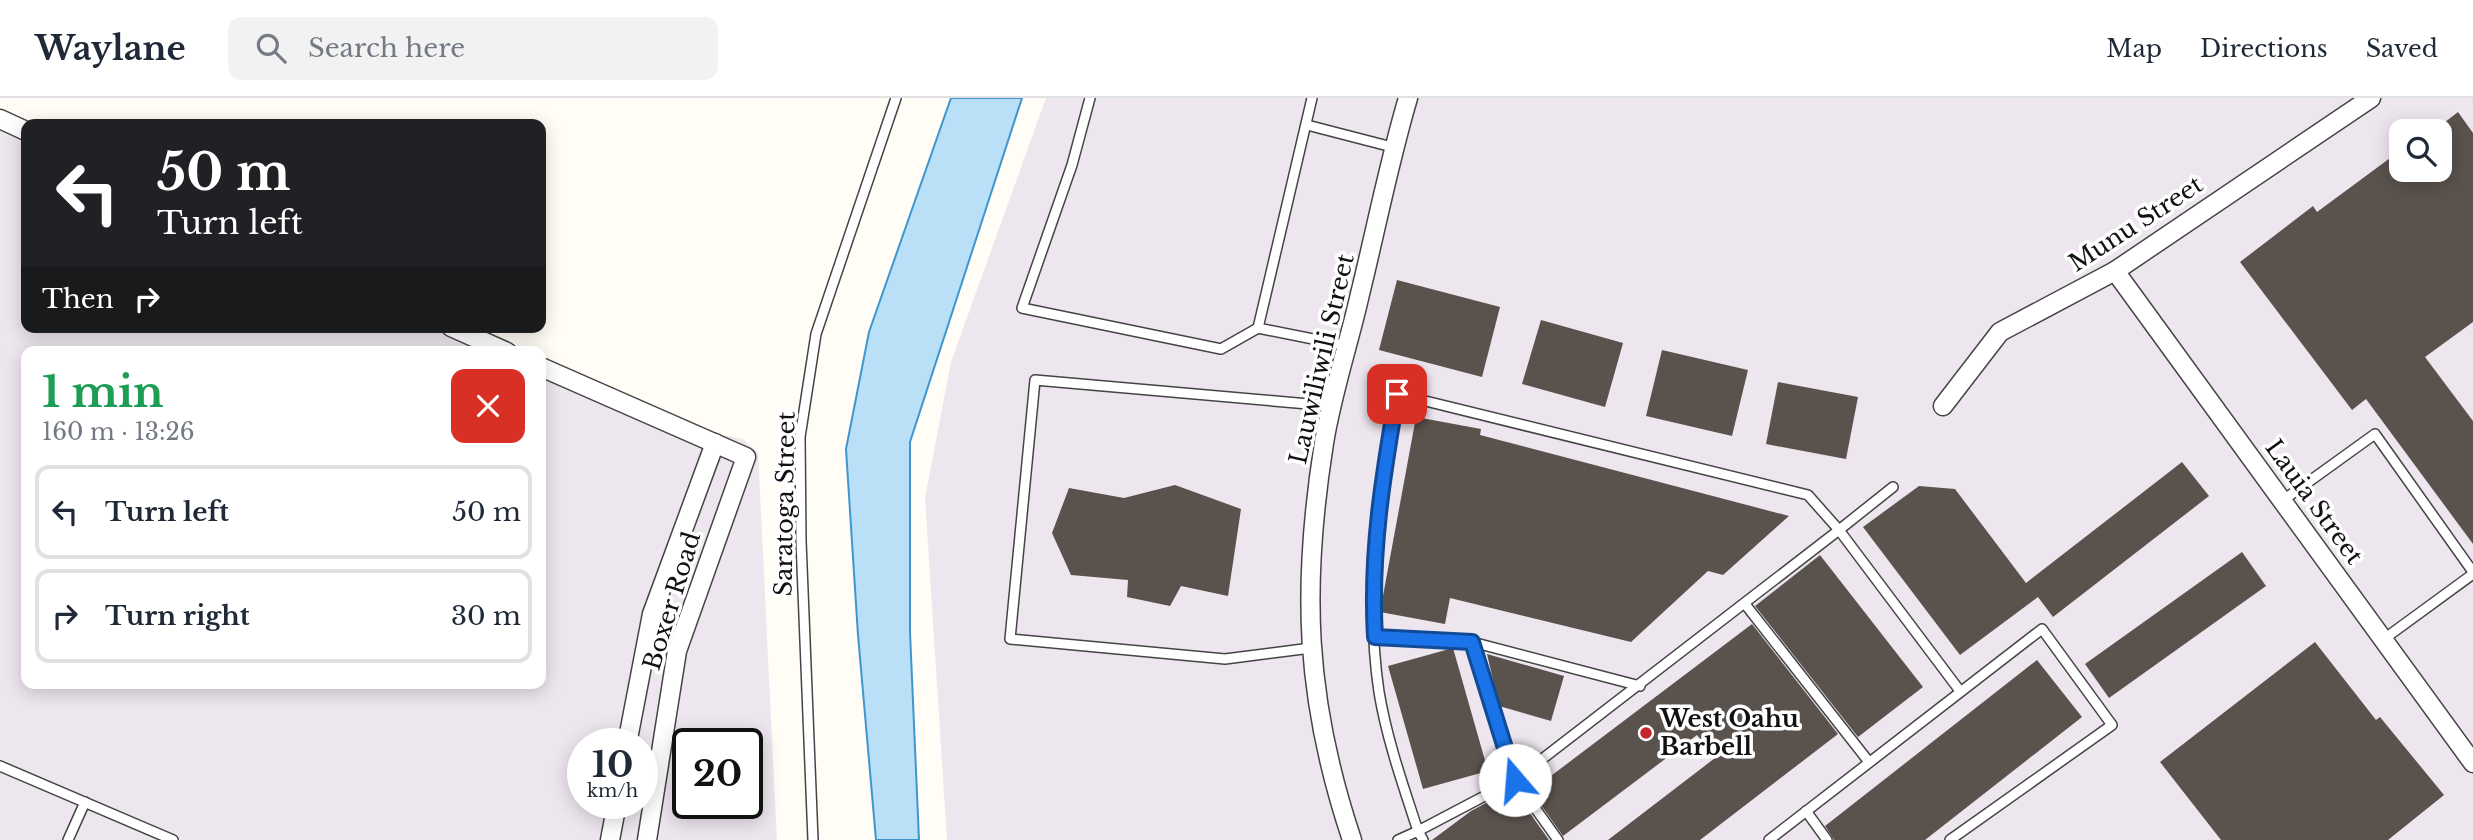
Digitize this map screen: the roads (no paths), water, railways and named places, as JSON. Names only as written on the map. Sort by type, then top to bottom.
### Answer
[{"type":"street","name":"Lauwiliwili Street","points":[[1352,840],[1321,730],[1308,603],[1324,441],[1408,98]]},
{"type":"street","name":"Munu Street","points":[[1943,405],[2000,332],[2115,271],[2371,98]]},
{"type":"street","points":[[0,119],[21,129]]},
{"type":"street","name":"Lauia Street","points":[[2115,271],[2473,763]]},
{"type":"street","points":[[464,333],[494,346]]},
{"type":"street","name":"Boxer Road","points":[[546,369],[746,457],[677,651],[647,840]]},
{"type":"street","name":"Boxer Road","points":[[630,728],[652,614],[715,443]]},
{"type":"street","points":[[610,840],[614,819]]},
{"type":"lane","name":"Saratoga Street","points":[[813,840],[801,541],[800,437],[816,334],[896,98]]},
{"type":"lane","points":[[1090,98],[1072,165],[1022,309],[1221,349],[1258,328],[1348,346]]},
{"type":"lane","points":[[1258,328],[1312,98]]},
{"type":"lane","points":[[1307,125],[1396,149]]},
{"type":"lane","points":[[1311,648],[1225,659],[1010,639],[1035,380],[1333,406]]},
{"type":"lane","points":[[1421,835],[1391,750],[1379,690],[1375,637],[1373,599],[1378,503],[1397,394],[1808,495],[1839,530],[1960,691]]},
{"type":"lane","points":[[2282,501],[2375,434],[2473,573],[2384,639]]},
{"type":"lane","points":[[1398,840],[1421,835],[1515,780],[1640,686],[1893,487]]},
{"type":"lane","points":[[1745,604],[1869,762]]},
{"type":"lane","points":[[1769,840],[2042,629],[2112,725],[1950,840]]},
{"type":"lane","points":[[1375,637],[1472,642],[1640,686]]},
{"type":"lane","points":[[1472,642],[1515,780],[1558,840]]},
{"type":"lane","points":[[0,766],[173,840]]},
{"type":"lane","points":[[68,840],[85,802]]},
{"type":"lane","points":[[1806,811],[1827,840]]},
{"type":"water","points":[[951,98],[1022,98],[910,442],[910,632],[919,840],[876,840],[858,635],[846,449],[869,332]]},
{"type":"place","name":"West Oahu Barbell","points":[[1646,733]]}]
